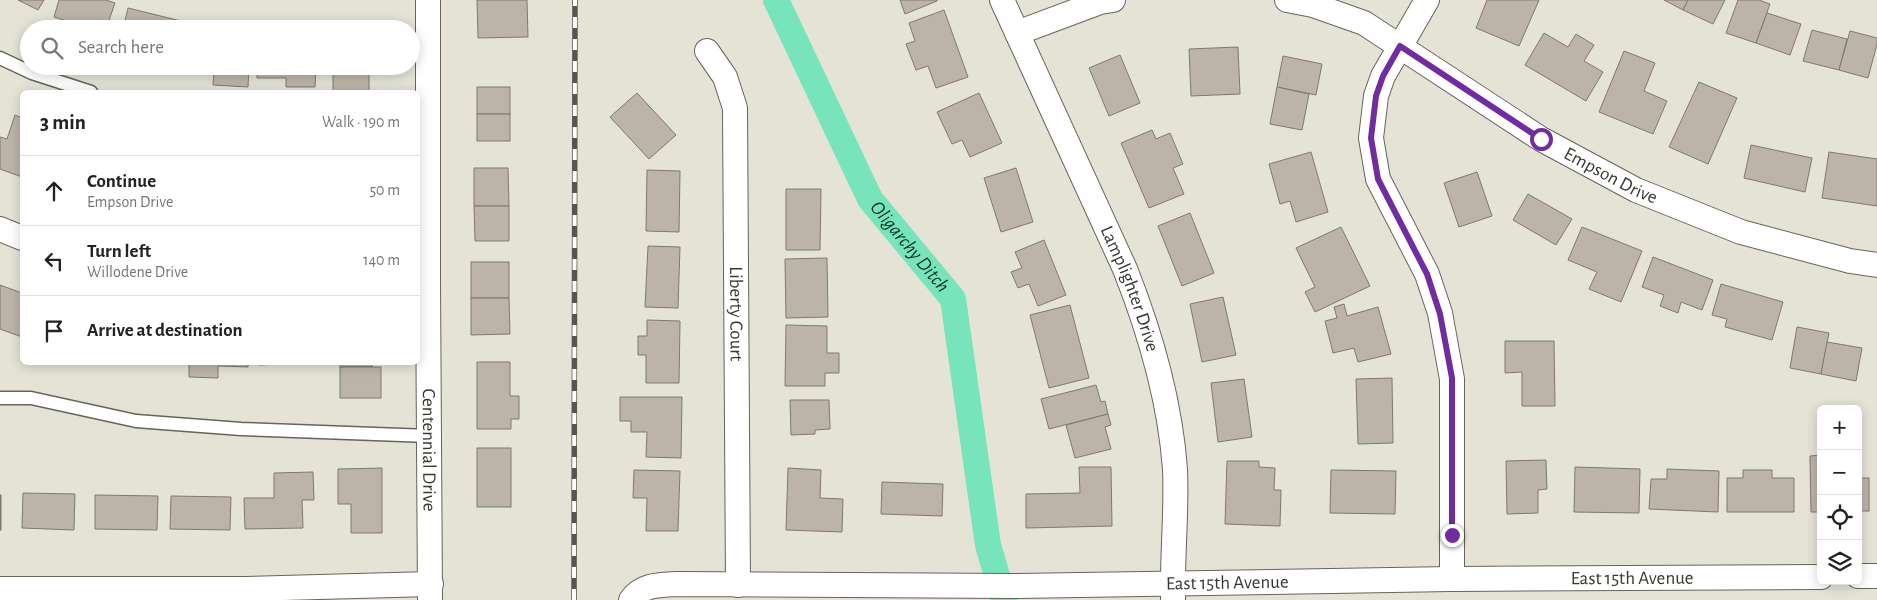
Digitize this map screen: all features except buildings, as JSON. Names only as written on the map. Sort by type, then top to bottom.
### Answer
[{"type":"street","name":"Centennial Drive","points":[[428,0],[423,129],[423,282],[429,436],[431,592]]},
{"type":"street","name":"Lamplighter Drive","points":[[1002,0],[1125,269],[1140,308],[1163,387],[1174,469],[1173,592]]},
{"type":"street","points":[[1017,33],[1100,2],[1113,0]]},
{"type":"street","name":"Empson Drive","points":[[1287,0],[1313,5],[1364,23],[1541,139],[1636,190],[1741,232],[1850,261],[1877,265]]},
{"type":"street","points":[[1427,0],[1383,76],[1376,96],[1371,138],[1378,179],[1427,274],[1438,306],[1452,378],[1452,580]]},
{"type":"street","name":"Liberty Court","points":[[707,51],[725,77],[735,108],[738,585]]},
{"type":"street","points":[[0,230],[20,237]]},
{"type":"street","points":[[1862,576],[1877,576]]},
{"type":"street","name":"East 15th Avenue","points":[[633,597],[652,586],[1014,586],[1173,592],[1452,580],[1817,577]]},
{"type":"street","points":[[0,589],[35,595],[142,595],[245,589],[431,592]]},
{"type":"lane","points":[[0,58],[20,67]]},
{"type":"lane","points":[[41,75],[85,90]]},
{"type":"lane","points":[[0,398],[31,398],[136,421],[241,429],[429,436]]},
{"type":"waterway","name":"Oligarchy Ditch","points":[[776,0],[870,199],[953,299],[988,545],[1004,600]]},
{"type":"railway","points":[[574,600],[575,0]]},
{"type":"route","points":[[1452,535],[1452,378],[1440,314],[1427,274],[1378,179],[1371,138],[1376,96],[1383,76],[1400,46],[1541,139]]}]
